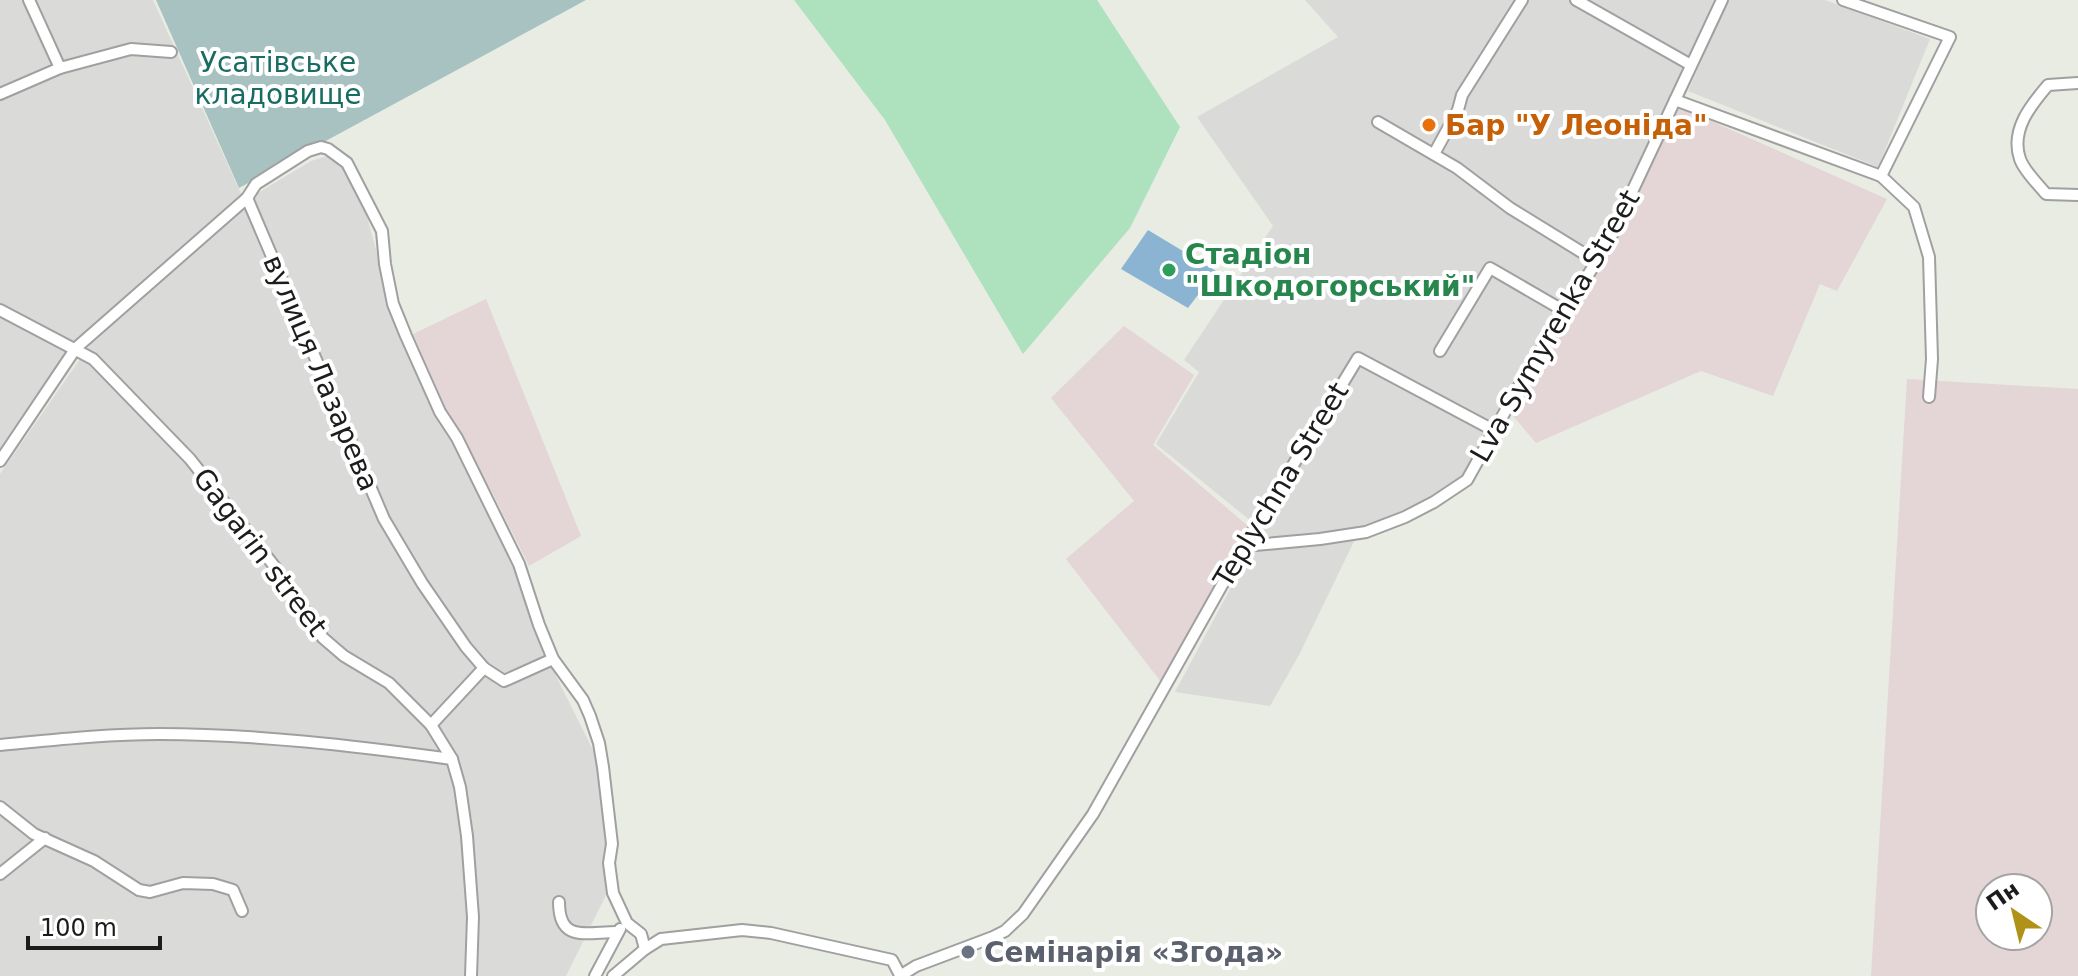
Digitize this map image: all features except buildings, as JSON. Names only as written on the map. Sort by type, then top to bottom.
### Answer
[{"type":"street","points":[[29,0],[60,68]]},
{"type":"street","points":[[1434,154],[1458,110],[1462,95],[1522,0]]},
{"type":"street","points":[[1576,0],[1691,65]]},
{"type":"street","name":"Lva Symyrenka Street","points":[[1244,546],[1366,532],[1405,517],[1467,480],[1526,374],[1608,243],[1722,0]]},
{"type":"street","points":[[1843,0],[1950,37],[1881,176]]},
{"type":"street","points":[[0,94],[60,68],[131,49],[171,52]]},
{"type":"street","points":[[2078,83],[2048,85],[2025,112],[2019,144],[2020,159],[2046,194],[2078,195]]},
{"type":"street","points":[[1675,100],[1881,176],[1914,207],[1929,257],[1932,359],[1929,397]]},
{"type":"street","points":[[1378,122],[1434,154],[1510,208],[1596,261]]},
{"type":"street","points":[[0,461],[76,348],[247,198],[256,184],[308,151],[321,147],[328,149],[347,163],[382,231],[393,304],[406,336],[440,412],[457,438],[519,564],[553,659],[583,700],[599,743],[612,844],[609,863],[613,893],[627,923],[641,934],[661,939],[742,930],[771,933],[892,960],[900,976]]},
{"type":"street","name":"вулиця Лазарева","points":[[247,198],[384,519],[422,583],[484,668]]},
{"type":"street","points":[[1440,351],[1490,268],[1566,312]]},
{"type":"street","name":"Gagarin street","points":[[0,310],[93,359],[190,459],[275,567],[323,638],[344,656],[389,683],[431,725],[452,759],[460,787],[473,917],[471,976]]},
{"type":"street","name":"Teplychna Street","points":[[900,976],[940,956],[1005,931],[1023,914],[1104,795],[1244,546],[1358,358],[1495,431]]},
{"type":"street","points":[[431,725],[484,668],[504,681],[553,659]]},
{"type":"street","points":[[0,745],[111,735],[161,734],[256,739],[452,759]]},
{"type":"street","points":[[0,807],[34,834],[94,861],[139,890],[150,892],[183,883],[213,884],[233,890],[242,911]]},
{"type":"street","points":[[0,874],[45,838]]},
{"type":"street","points":[[559,902],[559,919],[566,929],[579,933],[617,932]]},
{"type":"street","points":[[595,976],[617,932],[627,923]]},
{"type":"street","points":[[641,934],[645,949]]},
{"type":"street","points":[[613,976],[661,939]]},
{"type":"shaded area","points":[[0,0],[153,0],[242,196],[79,338],[0,451]]},
{"type":"shaded area","points":[[1305,0],[1720,0],[1596,254],[1526,363],[1464,476],[1426,500],[1360,529],[1299,655],[1270,706],[1175,692],[1259,535],[1251,521],[1156,444],[1199,372],[1184,360],[1273,226],[1197,117],[1338,37]]},
{"type":"shaded area","points":[[1728,0],[1825,0],[1930,39],[1878,167],[1688,91]]},
{"type":"shaded area","points":[[1677,106],[1887,199],[1837,291],[1820,284],[1773,396],[1701,371],[1536,443],[1513,416],[1602,264]]},
{"type":"shaded area","points":[[327,156],[344,165],[364,206],[391,305],[509,551],[547,658],[606,776],[609,889],[566,976],[0,976],[0,474],[94,339],[258,193],[311,161]]},
{"type":"shaded area","name":"Стадіон \"Шкодогорський\"","points":[[1148,230],[1216,271],[1188,308],[1121,269]]},
{"type":"shaded area","points":[[486,299],[581,536],[529,566],[450,417],[413,334]]},
{"type":"shaded area","points":[[1124,326],[1194,375],[1153,445],[1248,526],[1165,687],[1066,559],[1134,501],[1051,398]]},
{"type":"shaded area","points":[[1907,379],[2078,389],[2078,976],[1871,976]]},
{"type":"green space","name":"Усатівське кладовище","points":[[156,0],[586,0],[239,188]]},
{"type":"green space","points":[[794,0],[1097,0],[1180,127],[1130,228],[1023,354],[885,120]]},
{"type":"place","name":"Бар \"У Леоніда\"","points":[[1429,125]]},
{"type":"place","name":"Стадіон \"Шкодогорський\"","points":[[1169,270]]},
{"type":"place","name":"Семінарія «Згода»","points":[[968,952]]}]
